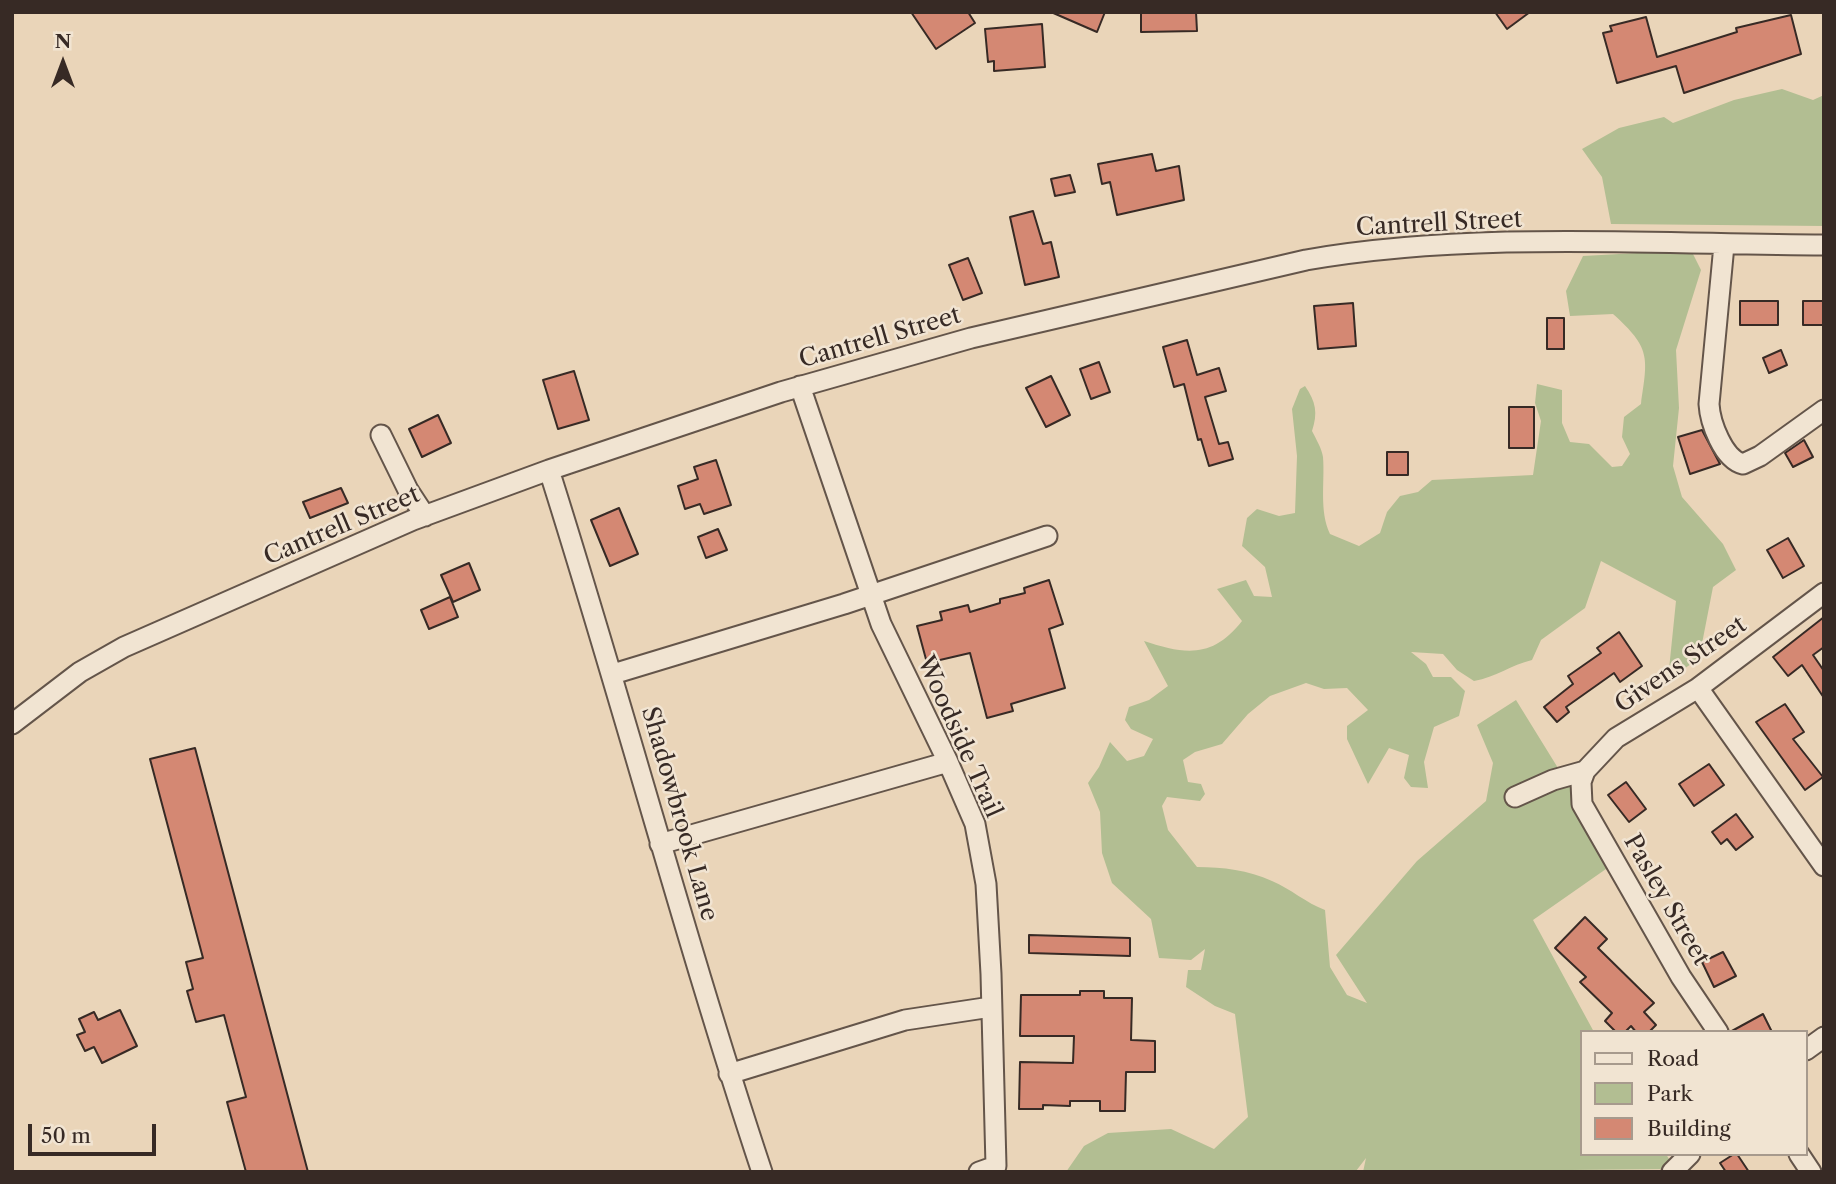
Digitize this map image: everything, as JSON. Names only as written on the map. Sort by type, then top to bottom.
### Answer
[{"type":"street","name":"Cantrell Street","points":[[12,724],[80,673],[120,649],[425,516],[549,470],[800,386],[971,338],[1306,260],[1362,250],[1550,243],[1824,245]]},
{"type":"street","points":[[1724,244],[1709,404],[1709,413],[1724,448],[1732,459],[1743,464],[1760,456],[1824,410]]},
{"type":"street","name":"Woodside Trail","points":[[800,386],[870,595],[975,824],[986,884],[991,1007],[987,1169]]},
{"type":"street","points":[[382,435],[408,489],[425,516]]},
{"type":"street","name":"Shadowbrook Lane","points":[[549,470],[613,674],[660,844],[729,1074],[762,1172]]},
{"type":"street","points":[[613,674],[870,595],[1047,536]]},
{"type":"street","name":"Givens Street","points":[[1583,780],[1616,738],[1698,688],[1824,593]]},
{"type":"street","points":[[1698,688],[1824,866]]},
{"type":"street","points":[[660,844],[948,762]]},
{"type":"street","points":[[1515,797],[1553,780],[1583,780]]},
{"type":"street","name":"Pasley Street","points":[[1583,780],[1582,804],[1681,977],[1717,1030]]},
{"type":"street","points":[[729,1074],[905,1020],[991,1007]]},
{"type":"street","points":[[1808,1049],[1824,1037]]},
{"type":"street","points":[[1672,1172],[1688,1156]]},
{"type":"street","points":[[1800,1156],[1811,1172]]},
{"type":"green space","points":[[1782,89],[1813,100],[1824,95],[1824,226],[1611,224],[1602,177],[1582,149],[1619,128],[1664,117],[1673,123],[1734,100]]},
{"type":"green space","points":[[1691,250],[1701,270],[1676,350],[1679,408],[1673,466],[1682,497],[1723,544],[1736,570],[1713,587],[1699,659],[1668,679],[1676,601],[1601,561],[1585,608],[1541,640],[1532,660],[1474,681],[1457,670],[1443,654],[1411,652],[1426,664],[1433,677],[1451,677],[1465,691],[1459,716],[1434,727],[1424,762],[1428,788],[1411,787],[1404,778],[1409,755],[1389,748],[1368,784],[1347,739],[1347,726],[1368,710],[1347,688],[1324,689],[1306,683],[1270,696],[1248,714],[1222,744],[1195,752],[1183,760],[1188,782],[1201,784],[1205,794],[1200,801],[1167,797],[1162,806],[1168,830],[1197,867],[1235,870],[1263,877],[1325,910],[1330,967],[1347,995],[1367,1003],[1336,955],[1417,861],[1486,801],[1493,763],[1477,725],[1516,700],[1616,862],[1533,920],[1593,1030],[1580,1030],[1580,1156],[1667,1156],[1675,1169],[1363,1172],[1366,1158],[1356,1171],[1066,1172],[1084,1146],[1108,1133],[1171,1129],[1214,1149],[1248,1117],[1235,1014],[1215,1006],[1186,987],[1188,970],[1201,970],[1205,949],[1191,960],[1159,958],[1151,919],[1112,883],[1102,853],[1100,812],[1088,783],[1099,767],[1110,742],[1127,761],[1144,756],[1153,739],[1131,729],[1125,720],[1129,707],[1149,700],[1168,686],[1144,641],[1186,651],[1209,647],[1220,642],[1242,621],[1217,589],[1246,580],[1254,596],[1272,597],[1265,567],[1242,546],[1247,518],[1257,509],[1279,516],[1295,513],[1297,456],[1292,409],[1300,389],[1305,386],[1315,408],[1312,431],[1323,457],[1323,506],[1330,534],[1359,546],[1380,533],[1387,512],[1400,496],[1418,492],[1432,480],[1533,475],[1541,421],[1535,403],[1537,384],[1562,390],[1562,423],[1570,442],[1589,444],[1612,467],[1622,466],[1630,454],[1622,437],[1624,417],[1641,404],[1645,375],[1644,354],[1634,336],[1613,314],[1570,316],[1566,291],[1583,256]]},
{"type":"building","points":[[911,12],[968,12],[975,23],[936,49]]},
{"type":"building","points":[[1051,12],[1105,12],[1097,32]]},
{"type":"building","points":[[1141,12],[1196,12],[1197,31],[1141,32]]},
{"type":"building","points":[[1495,12],[1530,12],[1507,29]]},
{"type":"building","points":[[1791,15],[1801,54],[1684,93],[1676,66],[1617,83],[1603,33],[1612,31],[1610,26],[1646,17],[1657,57],[1737,32],[1736,28]]},
{"type":"building","points":[[1042,24],[1045,67],[994,71],[994,61],[988,62],[985,29]]},
{"type":"building","points":[[1152,154],[1156,171],[1179,166],[1184,200],[1117,215],[1110,182],[1102,184],[1098,164]]},
{"type":"building","points":[[1070,175],[1075,192],[1055,196],[1051,179]]},
{"type":"building","points":[[1033,211],[1043,244],[1051,242],[1059,277],[1025,285],[1010,217]]},
{"type":"building","points":[[968,258],[982,293],[963,300],[949,265]]},
{"type":"building","points":[[1740,301],[1778,301],[1778,325],[1740,325]]},
{"type":"building","points":[[1803,301],[1824,301],[1824,325],[1803,325]]},
{"type":"building","points":[[1353,303],[1356,346],[1318,349],[1314,306]]},
{"type":"building","points":[[1547,318],[1564,318],[1564,349],[1547,349]]},
{"type":"building","points":[[1187,340],[1197,375],[1219,368],[1226,391],[1205,397],[1219,444],[1228,442],[1233,459],[1209,466],[1201,439],[1198,440],[1184,384],[1174,387],[1163,347]]},
{"type":"building","points":[[1781,350],[1787,365],[1769,373],[1763,358]]},
{"type":"building","points":[[1099,362],[1110,392],[1091,399],[1080,369]]},
{"type":"building","points":[[574,371],[589,420],[558,429],[543,380]]},
{"type":"building","points":[[1051,376],[1070,415],[1046,427],[1026,388]]},
{"type":"building","points":[[1509,407],[1534,407],[1534,448],[1509,448]]},
{"type":"building","points":[[438,415],[451,443],[422,457],[409,429]]},
{"type":"building","points":[[1702,430],[1720,464],[1690,474],[1678,437]]},
{"type":"building","points":[[1804,440],[1813,457],[1793,467],[1785,453]]},
{"type":"building","points":[[1387,452],[1408,452],[1408,475],[1387,475]]},
{"type":"building","points":[[716,460],[731,505],[704,514],[700,504],[685,509],[678,486],[698,479],[694,467]]},
{"type":"building","points":[[341,488],[348,503],[310,518],[303,502]]},
{"type":"building","points":[[619,508],[638,554],[610,566],[591,520]]},
{"type":"building","points":[[718,529],[727,550],[706,558],[698,537]]},
{"type":"building","points":[[1788,538],[1804,566],[1783,578],[1767,550]]},
{"type":"building","points":[[469,563],[480,590],[453,602],[441,575]]},
{"type":"building","points":[[1049,580],[1063,624],[1049,629],[1065,688],[1011,704],[1013,711],[987,718],[970,653],[927,663],[917,626],[942,620],[940,612],[968,605],[970,612],[1000,603],[1000,599],[1025,593],[1024,588]]},
{"type":"building","points":[[450,597],[458,617],[429,629],[421,610]]},
{"type":"building","points":[[1824,617],[1824,647],[1813,655],[1824,671],[1824,698],[1802,665],[1788,676],[1773,657]]},
{"type":"building","points":[[1619,632],[1642,666],[1620,682],[1614,673],[1566,707],[1569,712],[1557,722],[1544,707],[1573,684],[1568,676],[1601,653],[1597,648]]},
{"type":"building","points":[[1785,704],[1804,732],[1793,739],[1823,777],[1805,790],[1756,722]]},
{"type":"building","points":[[195,748],[308,1172],[246,1172],[227,1102],[246,1097],[224,1015],[196,1022],[187,991],[193,989],[186,962],[203,958],[150,759]]},
{"type":"building","points":[[1709,764],[1724,785],[1694,806],[1679,784]]},
{"type":"building","points":[[1626,782],[1646,809],[1629,822],[1608,795]]},
{"type":"building","points":[[1736,814],[1753,837],[1736,850],[1727,839],[1721,844],[1712,832]]},
{"type":"building","points":[[1585,917],[1607,939],[1598,948],[1654,1003],[1644,1012],[1656,1025],[1651,1030],[1634,1030],[1631,1026],[1627,1030],[1614,1030],[1605,1021],[1612,1013],[1580,982],[1586,977],[1555,948]]},
{"type":"building","points":[[1029,935],[1130,938],[1130,956],[1029,953]]},
{"type":"building","points":[[1723,952],[1736,976],[1714,987],[1702,962]]},
{"type":"building","points":[[1080,991],[1104,991],[1104,998],[1132,998],[1131,1040],[1155,1041],[1155,1072],[1126,1072],[1125,1111],[1100,1111],[1100,1101],[1070,1101],[1070,1106],[1043,1105],[1043,1109],[1019,1109],[1020,1062],[1073,1063],[1074,1036],[1020,1036],[1021,995],[1080,995]]},
{"type":"building","points":[[120,1010],[137,1046],[102,1063],[94,1047],[85,1051],[77,1035],[85,1032],[79,1019],[94,1012],[98,1020]]},
{"type":"building","points":[[1763,1014],[1771,1030],[1734,1030]]},
{"type":"building","points":[[1731,1156],[1738,1156],[1749,1172],[1726,1172],[1720,1163]]}]
